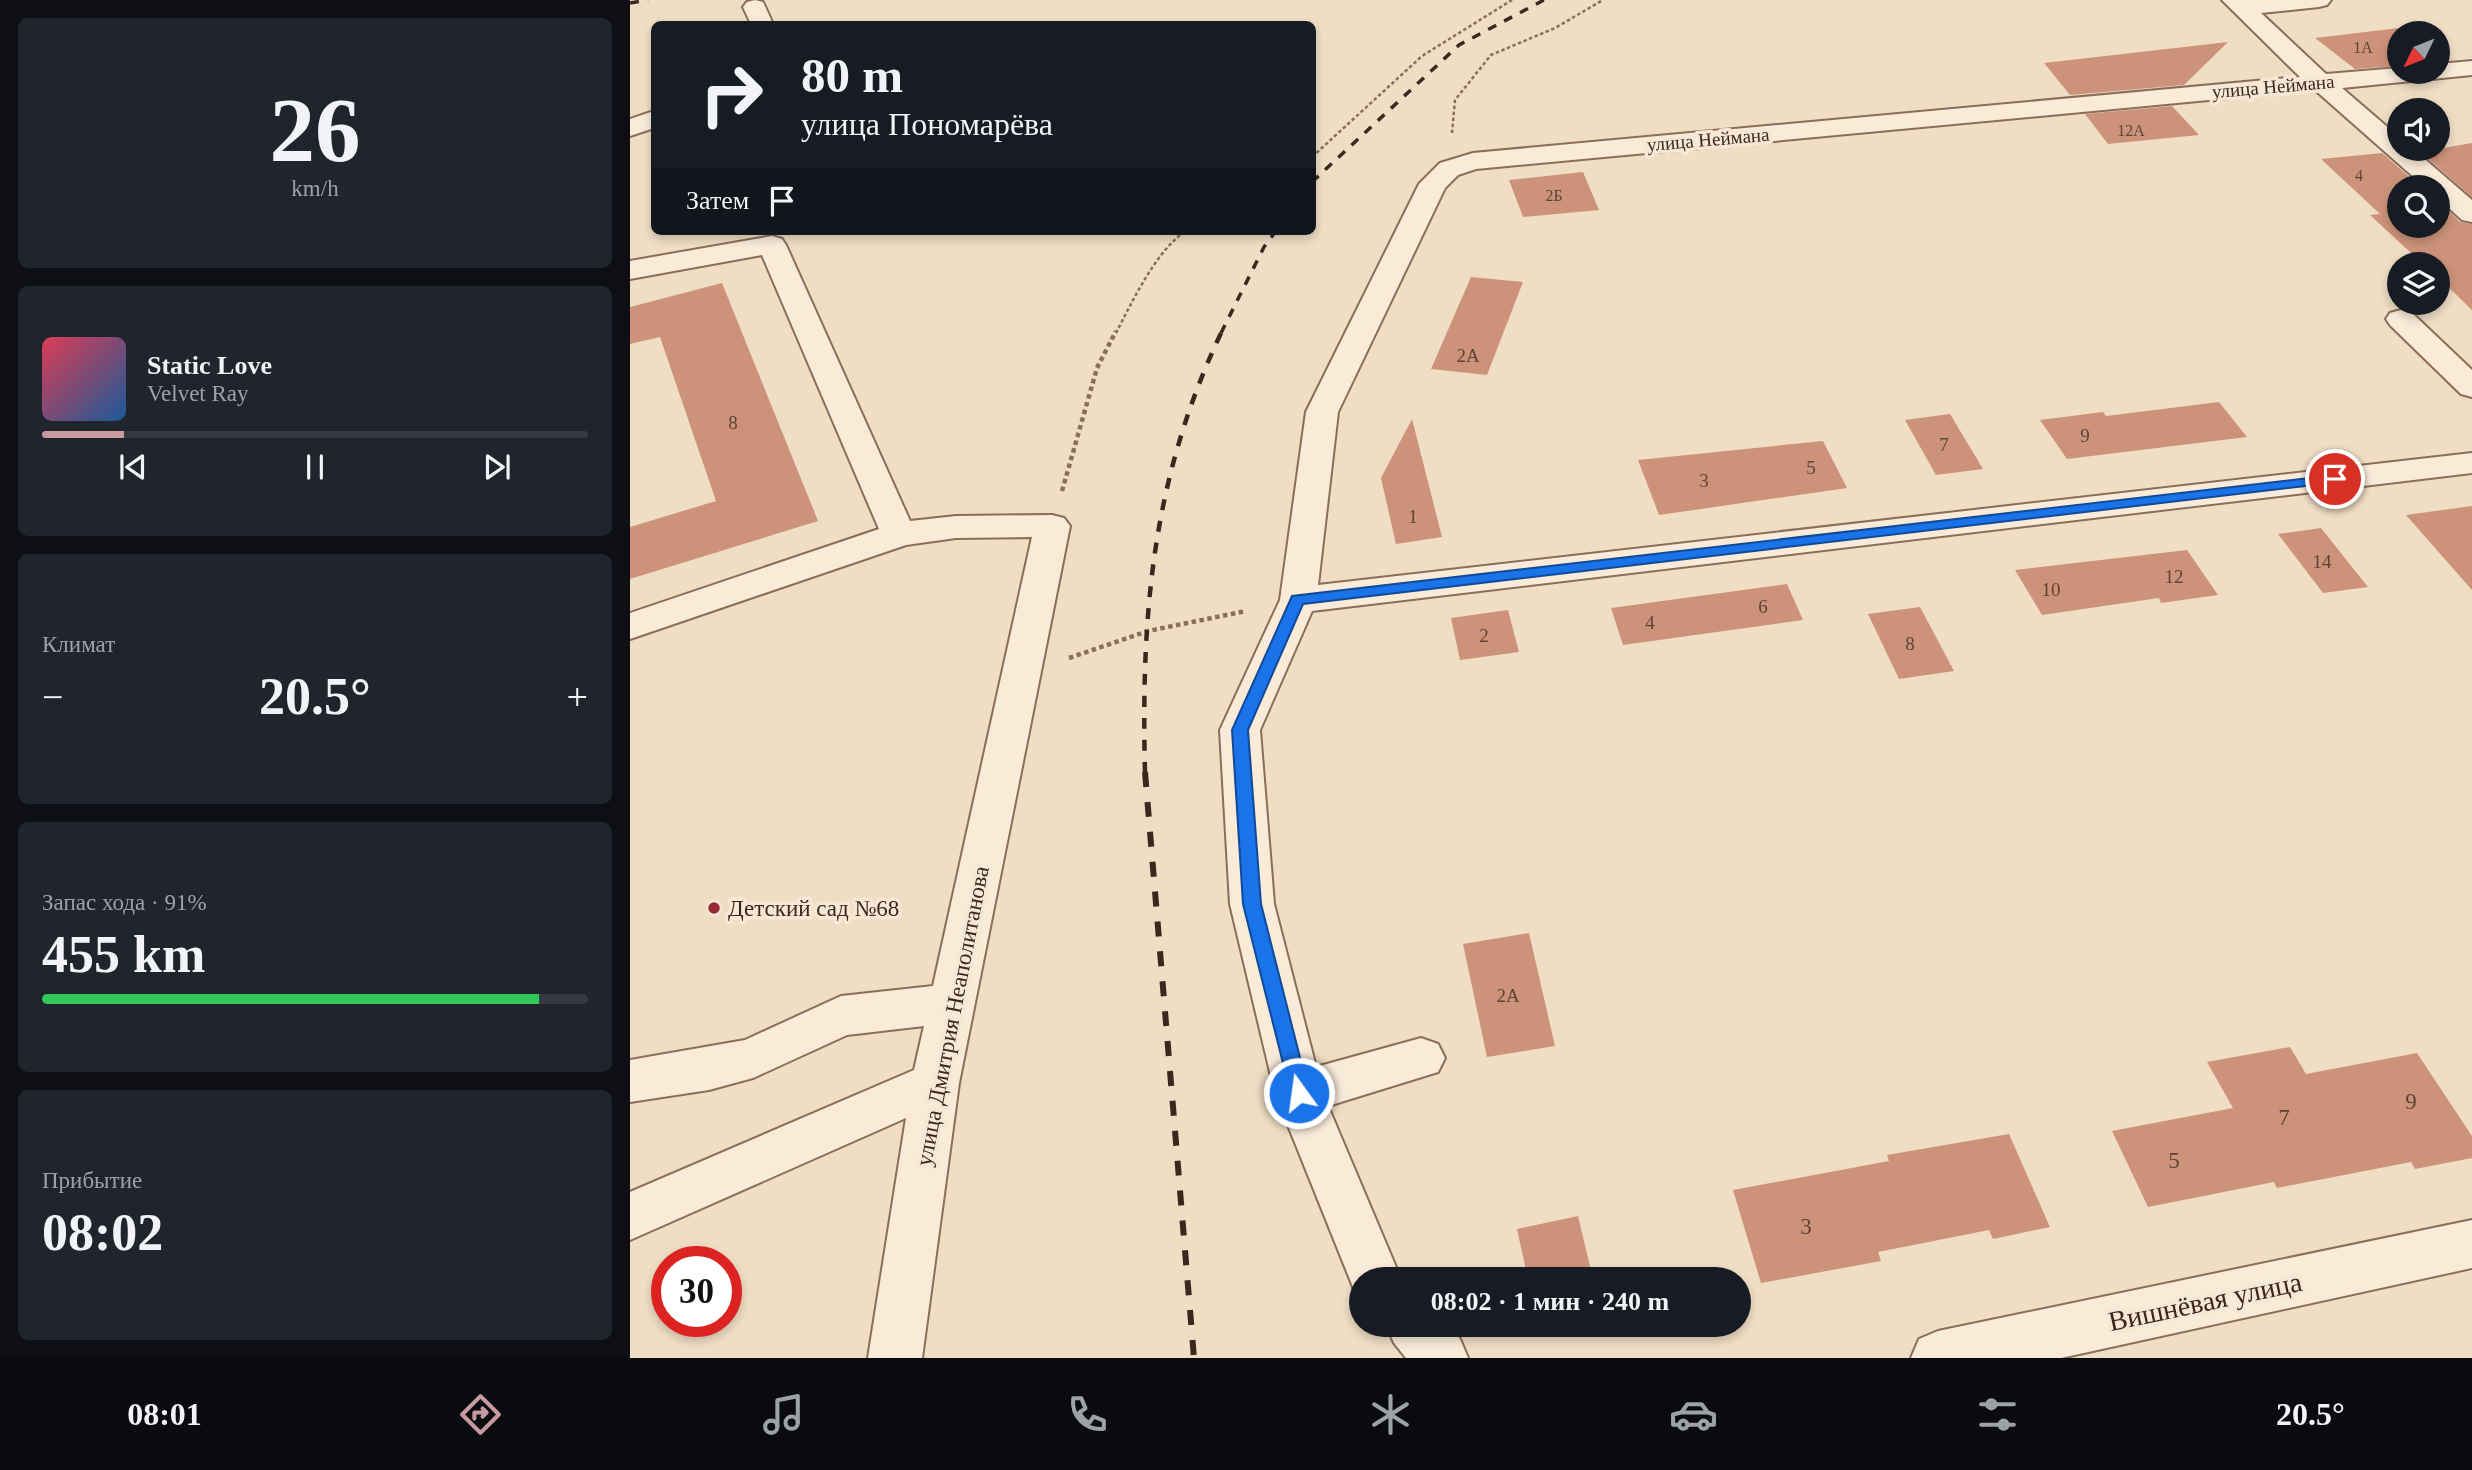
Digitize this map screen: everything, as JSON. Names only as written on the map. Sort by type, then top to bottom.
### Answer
[{"type":"street","points":[[2239,4],[2319,0]]},
{"type":"street","points":[[2239,4],[2320,82],[2472,214]]},
{"type":"street","points":[[2450,70],[2472,68]]},
{"type":"street","name":"улица Неймана","points":[[1449,169],[1473,160],[2387,76]]},
{"type":"street","points":[[630,128],[651,120]]},
{"type":"street","points":[[630,139],[651,135]]},
{"type":"street","points":[[1370,1267],[1299,1093],[1252,904],[1240,730],[1298,600],[1322,412],[1433,184],[1449,169]]},
{"type":"street","points":[[630,270],[772,245],[899,535]]},
{"type":"street","points":[[2401,319],[2472,387]]},
{"type":"street","points":[[1298,600],[2472,463]]},
{"type":"street","points":[[630,626],[899,535],[925,529],[1052,526]]},
{"type":"street","name":"улица Дмитрия Неаполитанова","points":[[895,1358],[935,1083],[1018,676],[1052,526]]},
{"type":"street","points":[[630,1081],[709,1069],[754,1058],[841,1016],[953,1003]]},
{"type":"street","points":[[1299,1093],[1421,1058]]},
{"type":"street","points":[[630,1216],[935,1083]]},
{"type":"street","name":"Вишнёвая улица","points":[[1938,1358],[2472,1244]]},
{"type":"street","points":[[1423,1337],[1441,1358]]},
{"type":"path","points":[[1316,152],[1422,56],[1512,0]]},
{"type":"path","points":[[1449,169],[1455,100],[1491,55],[1555,28],[1604,0]]},
{"type":"path","points":[[1052,526],[1097,368],[1132,301],[1173,239],[1180,235]]},
{"type":"path","points":[[1018,676],[1148,631],[1298,600]]},
{"type":"building","points":[[2387,29],[2387,67],[2355,69],[2315,38]]},
{"type":"building","points":[[2228,42],[2184,85],[2070,95],[2044,63]]},
{"type":"building","points":[[2172,106],[2199,135],[2108,144],[2085,114]]},
{"type":"building","points":[[2472,143],[2472,197],[2450,175],[2431,161],[2450,161],[2450,147]]},
{"type":"building","points":[[2382,153],[2387,161],[2391,161],[2407,175],[2387,175],[2387,231],[2370,215],[2380,214],[2321,159]]},
{"type":"building","points":[[1583,172],[1599,210],[1523,217],[1509,180]]},
{"type":"building","points":[[2450,212],[2460,222],[2472,224],[2472,310],[2450,289],[2450,252],[2409,251],[2395,238],[2450,238]]},
{"type":"building","points":[[1471,277],[1523,282],[1487,375],[1431,369]]},
{"type":"building","points":[[722,283],[818,521],[630,579],[630,527],[716,501],[660,337],[630,344],[630,307]]},
{"type":"building","points":[[2219,402],[2247,437],[2067,459],[2040,420],[2103,412],[2106,416]]},
{"type":"building","points":[[1950,414],[1983,469],[1936,475],[1905,420]]},
{"type":"building","points":[[1412,419],[1442,537],[1396,544],[1381,478]]},
{"type":"building","points":[[1823,441],[1847,488],[1659,515],[1638,460]]},
{"type":"building","points":[[2472,506],[2472,590],[2406,515]]},
{"type":"building","points":[[2321,528],[2368,587],[2323,593],[2278,534]]},
{"type":"building","points":[[2187,550],[2218,595],[2161,603],[2159,598],[2042,615],[2015,570]]},
{"type":"building","points":[[1787,584],[1803,620],[1623,645],[1611,608]]},
{"type":"building","points":[[1920,607],[1954,671],[1899,679],[1868,614]]},
{"type":"building","points":[[1508,610],[1519,652],[1460,660],[1451,618]]},
{"type":"building","points":[[1529,933],[1555,1046],[1487,1057],[1463,944]]},
{"type":"building","points":[[2290,1047],[2306,1074],[2417,1053],[2472,1136],[2472,1158],[2415,1169],[2411,1162],[2277,1188],[2274,1182],[2148,1207],[2112,1131],[2233,1108],[2207,1062]]},
{"type":"building","points":[[2009,1134],[2050,1227],[1993,1239],[1989,1230],[1878,1252],[1881,1261],[1761,1283],[1733,1190],[1889,1161],[1887,1155]]},
{"type":"building","points":[[1578,1216],[1590,1267],[1525,1267],[1517,1229]]},
{"type":"railway","points":[[630,3],[648,0]]},
{"type":"railway","points":[[1316,178],[1459,45],[1544,0]]},
{"type":"railway","points":[[1222,331],[1264,247],[1273,235]]},
{"type":"railway","points":[[1145,773],[1146,657],[1156,547],[1180,440],[1198,386],[1222,331]]},
{"type":"railway","points":[[1145,772],[1194,1358]]},
{"type":"place","name":"Детский сад №68","points":[[714,908]]},
{"type":"route","points":[[1299,1093],[1252,904],[1240,730],[1298,600],[2335,479]]}]
